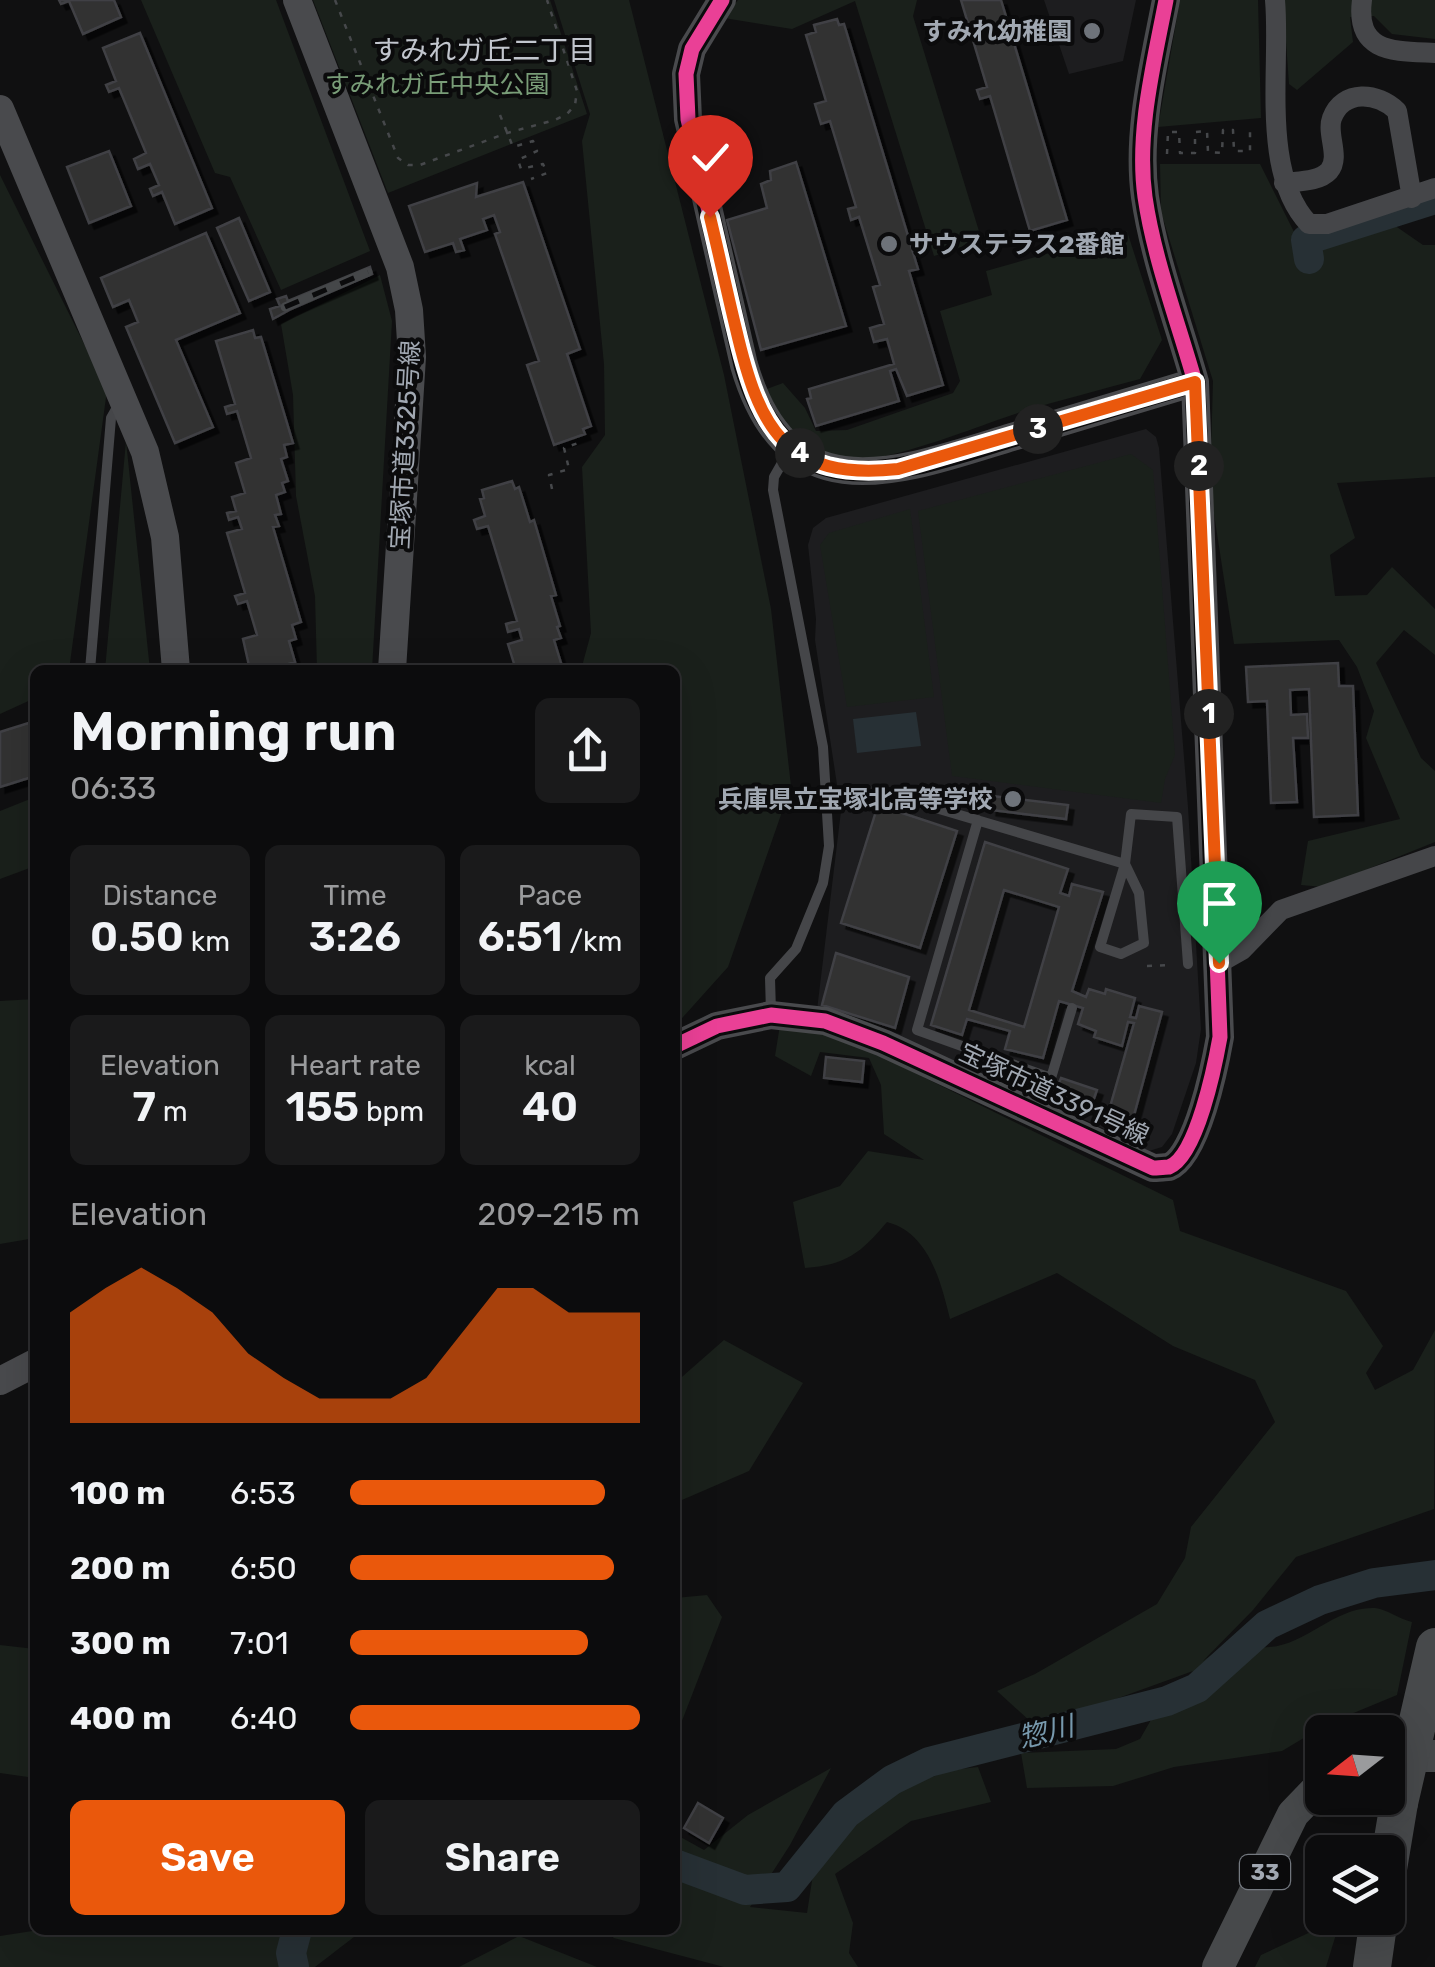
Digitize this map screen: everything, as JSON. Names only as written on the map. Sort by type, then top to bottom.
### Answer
[{"type":"highway","points":[[1394,1835],[1435,1647]]},
{"type":"highway","points":[[1372,1967],[1377,1935]]},
{"type":"main road","points":[[1405,1756],[1435,1756]]},
{"type":"main road","name":"33","points":[[1218,1967],[1294,1814],[1305,1802]]},
{"type":"street","name":"宝塚市道3325号線","points":[[296,0],[400,267],[409,310],[412,357],[392,665]]},
{"type":"street","points":[[722,0],[692,49],[686,74],[688,119],[754,399],[776,436],[791,448],[810,460],[848,472],[898,469],[1195,382],[1145,195],[1144,154],[1152,78],[1166,0]]},
{"type":"street","points":[[1275,0],[1279,150],[1284,182],[1299,214],[1309,224],[1327,224],[1435,188]]},
{"type":"street","points":[[1362,0],[1360,15],[1370,40],[1382,48],[1435,54]]},
{"type":"street","points":[[1284,182],[1320,177],[1330,170],[1334,160],[1330,126],[1339,104],[1350,98],[1376,97],[1396,111],[1412,198]]},
{"type":"street","points":[[0,109],[145,452],[158,500],[175,665]]},
{"type":"street","name":"宝塚市道3391号線","points":[[680,1044],[717,1026],[771,1016],[825,1021],[854,1030],[1153,1168],[1168,1167],[1187,1147],[1213,1072],[1220,1037],[1195,382]]},
{"type":"street","points":[[1219,963],[1242,950],[1281,910],[1435,856]]},
{"type":"street","points":[[0,1381],[30,1365]]},
{"type":"lane","points":[[90,665],[111,418],[122,398]]},
{"type":"lane","points":[[771,1016],[770,978],[796,949],[823,883],[829,846],[823,748],[774,490],[774,477],[791,448]]},
{"type":"lane","points":[[875,790],[1125,864],[1139,893],[1144,943],[1121,954],[1100,947],[1125,864],[1131,814],[1177,817],[1184,964],[1219,963]]},
{"type":"lane","points":[[978,820],[917,1030],[1050,1078],[1072,1008]]},
{"type":"path","points":[[335,0],[398,158],[408,165],[420,165],[568,114],[577,92],[547,0]]},
{"type":"path","points":[[500,116],[513,147],[533,140],[537,151],[518,160],[521,169],[543,164],[547,173],[531,179]]},
{"type":"path","points":[[1169,154],[1168,132],[1179,132],[1180,153],[1195,153],[1195,132],[1208,131],[1208,152],[1222,153],[1223,130],[1233,130],[1234,151],[1250,151],[1250,131],[1262,130]]},
{"type":"path","points":[[552,489],[549,475],[569,469],[564,448],[578,443]]},
{"type":"path","points":[[1147,966],[1184,964]]},
{"type":"shaded area","name":"すみれ幼稚園","points":[[1044,0],[1136,0],[1123,61],[1069,74]]},
{"type":"shaded area","name":"兵庫県立宝塚北高等学校","points":[[1146,429],[1156,437],[1159,448],[1188,807],[1201,1029],[1196,1063],[1172,1134],[1162,1147],[1149,1151],[1030,1093],[923,1048],[817,1010],[841,811],[815,640],[808,545],[813,528],[826,518]]},
{"type":"shaded area","points":[[916,712],[921,746],[857,753],[853,719]]},
{"type":"green space","points":[[141,0],[276,0],[370,251],[281,290],[230,177],[215,173]]},
{"type":"green space","name":"すみれガ丘中央公園","points":[[313,0],[550,0],[587,114],[388,193]]},
{"type":"green space","points":[[554,0],[629,0],[724,375],[771,609],[791,786],[728,967],[680,1020],[680,665],[582,665],[591,633],[582,467],[605,435],[604,364],[582,141],[590,114]]},
{"type":"green space","points":[[738,0],[917,0],[913,16],[982,241],[934,256],[855,1],[792,29],[724,18]]},
{"type":"green space","points":[[1180,0],[1258,0],[1261,118],[1158,127]]},
{"type":"green space","points":[[1283,0],[1435,0],[1435,39],[1392,34],[1374,16],[1350,17],[1353,42],[1297,90],[1289,84]]},
{"type":"green space","points":[[1160,164],[1260,164],[1295,234],[1326,243],[1394,225],[1423,245],[1435,245],[1435,477],[1337,483],[1355,538],[1330,555],[1335,596],[1367,595],[1392,567],[1435,609],[1435,655],[1404,630],[1376,663],[1421,758],[1435,771],[1435,842],[1323,887],[1301,885],[1308,841],[1400,819],[1366,738],[1374,711],[1357,667],[1339,640],[1234,644],[1210,488],[1213,381],[1161,212]]},
{"type":"green space","points":[[0,175],[107,390],[70,665],[30,665],[30,700],[0,714]]},
{"type":"green space","points":[[1127,231],[1162,340],[1140,379],[1021,412],[909,450],[866,459],[835,455],[809,443],[788,425],[761,391],[783,383],[805,408],[816,431],[847,430],[953,393],[960,381],[940,311],[992,295],[986,271]]},
{"type":"green space","points":[[380,275],[392,321],[372,665],[317,665],[315,596],[296,496],[293,395],[281,324]]},
{"type":"green space","points":[[126,441],[149,665],[105,665]]},
{"type":"green space","points":[[1131,454],[1153,470],[1175,755],[1161,803],[952,776],[918,511]]},
{"type":"green space","points":[[910,509],[934,697],[847,707],[820,545],[829,533]]},
{"type":"green space","points":[[30,799],[30,868],[0,879],[0,811]]},
{"type":"green space","points":[[30,999],[30,1239],[0,1244],[0,1001]]},
{"type":"green space","points":[[780,1025],[844,1038],[1173,1200],[1180,1231],[1346,1291],[1383,1346],[1366,1373],[1375,1390],[1413,1370],[1435,1330],[1434,1509],[1296,1557],[1253,1610],[1203,1661],[1229,1642],[1260,1647],[1284,1644],[1347,1613],[1375,1608],[1412,1622],[1397,1695],[1349,1715],[1305,1715],[1305,1737],[1282,1751],[1174,1767],[1113,1786],[1027,1788],[1021,1753],[1116,1749],[1140,1739],[1152,1718],[1193,1671],[1113,1700],[1032,1723],[997,1691],[1035,1674],[1157,1604],[1185,1558],[1191,1527],[1275,1422],[1255,1380],[1173,1346],[1057,1273],[950,1319],[937,1275],[923,1248],[901,1228],[887,1222],[852,1255],[831,1264],[805,1268],[793,1202],[840,1186],[868,1151],[924,1160],[884,1134],[881,1085],[869,1058],[820,1052],[811,1076],[775,1056]]},
{"type":"green space","points":[[724,1340],[803,1383],[749,1471],[680,1501],[680,1379]]},
{"type":"green space","points":[[707,1595],[722,1617],[680,1726],[680,1598]]},
{"type":"green space","points":[[0,1645],[30,1648],[30,1777],[0,1773]]},
{"type":"green space","points":[[978,1767],[991,1802],[911,1821],[835,1874],[853,1923],[849,1953],[858,1967],[724,1967],[611,1935],[680,1935],[680,1837],[704,1850],[748,1815],[831,1768],[790,1845],[750,1907],[807,1913],[814,1868],[844,1832],[896,1790],[951,1770]]},
{"type":"green space","points":[[30,1931],[30,1935],[357,1935],[315,1967],[0,1967],[0,1936]]},
{"type":"green space","points":[[1305,1935],[1336,1935],[1326,1967],[1255,1967],[1261,1955]]},
{"type":"green space","points":[[519,1936],[597,1967],[459,1967]]},
{"type":"building","points":[[59,0],[114,0],[121,17],[83,34],[69,1],[61,4]]},
{"type":"building","points":[[961,0],[1001,0],[1067,220],[1030,231],[990,96],[980,99],[977,90],[987,87]]},
{"type":"building","name":"サウステラス2番館","points":[[837,19],[839,25],[844,24],[918,269],[909,271],[943,385],[907,396],[896,369],[890,371],[899,401],[816,426],[807,399],[811,398],[809,389],[894,364],[887,339],[874,342],[870,328],[884,324],[873,287],[880,285],[859,217],[851,220],[848,209],[856,207],[830,121],[821,124],[815,104],[826,101],[806,35],[816,32],[814,25]]},
{"type":"building","points":[[140,33],[212,208],[175,224],[162,192],[153,196],[150,189],[159,185],[150,164],[138,169],[134,159],[146,153],[119,88],[109,92],[106,85],[116,81],[103,48]]},
{"type":"building","points":[[109,151],[131,206],[89,223],[67,167]]},
{"type":"building","points":[[796,162],[846,326],[761,350],[727,220],[767,208],[761,184],[771,180],[770,171]]},
{"type":"building","points":[[523,182],[580,349],[567,354],[591,426],[583,429],[585,434],[554,445],[527,365],[539,361],[495,234],[500,232],[494,215],[483,219],[487,230],[460,239],[464,250],[456,252],[453,243],[425,252],[409,206],[477,183],[476,197]]},
{"type":"building","points":[[239,218],[270,292],[249,301],[217,228]]},
{"type":"building","points":[[206,233],[240,313],[176,340],[213,427],[175,443],[126,327],[138,322],[129,300],[113,307],[101,278]]},
{"type":"building","points":[[370,267],[372,274],[291,309],[288,301]]},
{"type":"building","points":[[286,296],[291,309],[273,319],[270,309],[280,306],[277,299]]},
{"type":"building","points":[[253,330],[255,338],[261,337],[293,443],[284,445],[287,457],[281,459],[288,481],[282,483],[285,492],[276,495],[281,514],[275,515],[279,526],[273,527],[301,622],[292,625],[296,639],[289,641],[295,662],[288,665],[249,665],[243,639],[257,635],[247,601],[238,604],[235,596],[245,593],[227,533],[242,529],[238,517],[229,520],[227,513],[236,511],[232,497],[245,493],[236,463],[251,458],[237,411],[227,414],[225,407],[235,404],[216,341]]},
{"type":"building","points":[[512,481],[515,489],[519,487],[530,522],[534,520],[556,595],[551,596],[561,638],[554,640],[561,663],[514,665],[508,644],[522,640],[519,629],[508,632],[506,624],[517,621],[488,526],[477,529],[474,520],[485,516],[480,499],[484,498],[482,490]]},
{"type":"building","points":[[1338,663],[1339,686],[1353,686],[1358,815],[1314,817],[1309,689],[1290,690],[1291,715],[1307,714],[1308,738],[1293,738],[1297,802],[1271,803],[1267,701],[1248,702],[1246,667]]},
{"type":"building","points":[[30,723],[30,778],[0,787],[0,732]]},
{"type":"building","points":[[992,796],[1068,805],[1066,819],[991,810]]},
{"type":"building","points":[[878,805],[957,831],[920,948],[841,923]]},
{"type":"building","points":[[985,842],[1068,869],[1060,893],[1069,896],[1072,884],[1103,892],[1072,991],[1086,997],[1089,989],[1105,994],[1106,989],[1135,998],[1130,1017],[1136,1018],[1139,1006],[1162,1012],[1130,1130],[1106,1121],[1134,1023],[1128,1022],[1122,1046],[1094,1037],[1096,1031],[1078,1024],[1083,1008],[1059,1001],[1043,1058],[1005,1049],[1010,1031],[967,1019],[962,1035],[931,1025]],"holes":[[[1004,890],[1059,907],[1024,1027],[969,1010]]]},
{"type":"building","points":[[836,953],[909,977],[895,1028],[822,1005]]},
{"type":"building","points":[[826,1057],[864,1061],[862,1082],[824,1078]]},
{"type":"building","points":[[1061,1078],[1097,1090],[1090,1110],[1053,1098]]},
{"type":"building","points":[[698,1803],[723,1818],[709,1843],[684,1828]]},
{"type":"waterway","points":[[1309,259],[1306,240],[1435,199]]},
{"type":"waterway","name":"惣川","points":[[680,1866],[745,1890],[787,1887],[846,1814],[892,1780],[929,1762],[1167,1701],[1197,1688],[1267,1625],[1320,1600],[1374,1583],[1435,1575]]},
{"type":"waterway","name":"惣川","points":[[294,1967],[291,1953],[296,1935]]},
{"type":"railway","points":[[285,307],[368,272]]},
{"type":"cycle path","points":[[722,0],[692,49],[686,74],[688,119],[744,365],[763,413],[788,445],[818,463],[852,471],[928,462],[1195,382],[1154,244],[1143,173],[1148,98],[1166,0]]},
{"type":"cycle path","points":[[680,1044],[717,1026],[771,1015],[825,1021],[883,1043],[1153,1168],[1169,1167],[1179,1159],[1203,1108],[1220,1037],[1195,382]]},
{"type":"place","name":"すみれ幼稚園","points":[[1092,31]]},
{"type":"place","name":"サウステラス2番館","points":[[889,244]]},
{"type":"place","name":"兵庫県立宝塚北高等学校","points":[[1013,799]]},
{"type":"district","name":"すみれガ丘二丁目","points":[[484,50]]},
{"type":"route","points":[[710,217],[754,399],[776,436],[810,460],[828,467],[848,472],[898,469],[1195,382],[1219,963]]}]
